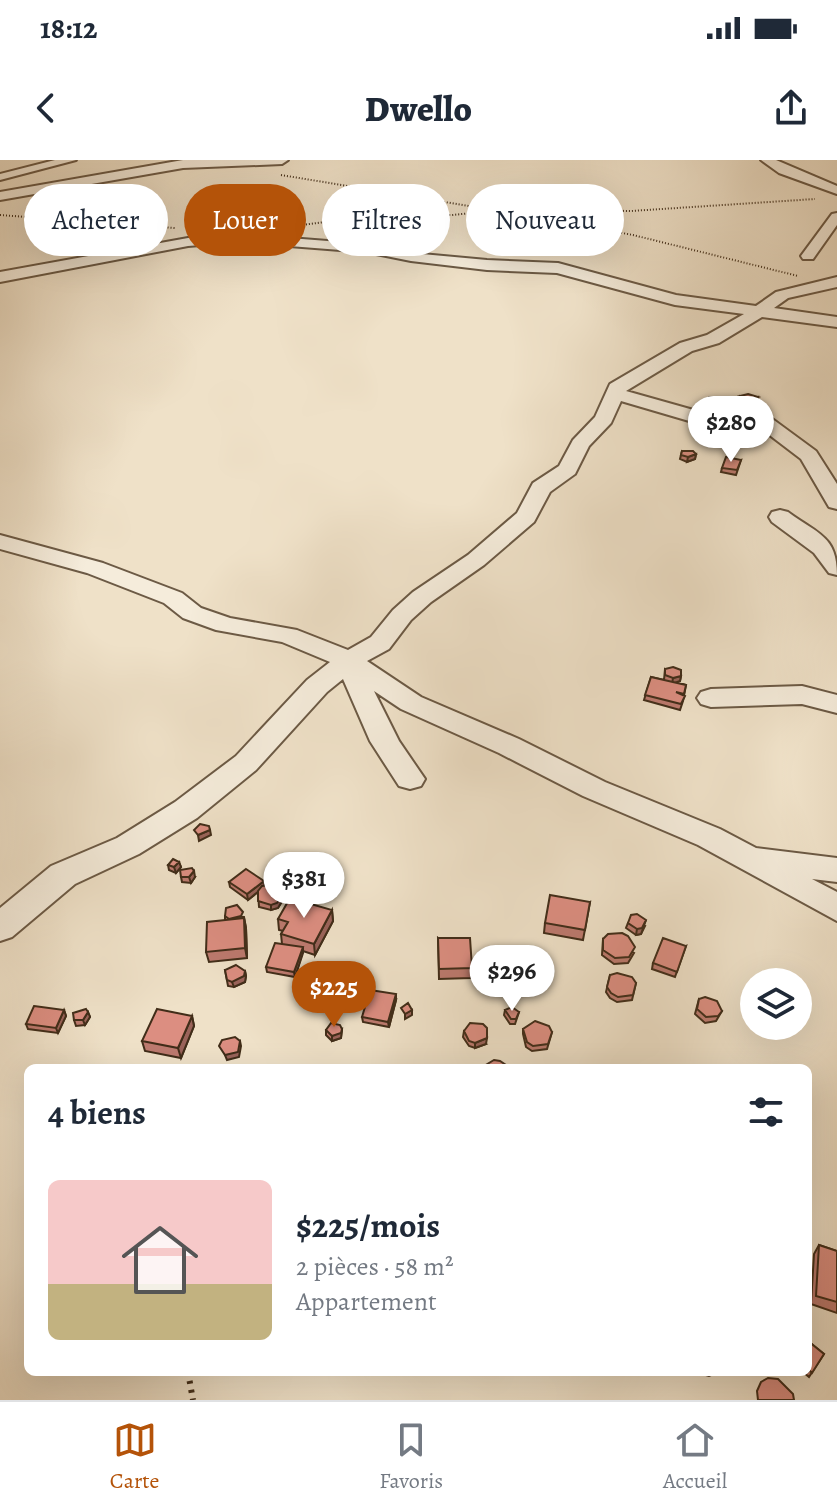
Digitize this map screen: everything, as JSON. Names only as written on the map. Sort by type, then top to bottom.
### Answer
[{"type":"street","points":[[0,177],[70,160]]},
{"type":"street","points":[[0,196],[166,166],[282,160]]},
{"type":"street","points":[[767,160],[832,193]]},
{"type":"street","points":[[808,256],[813,243],[837,217]]},
{"type":"street","points":[[0,277],[198,240],[238,238],[366,248],[411,257],[487,265],[558,268],[675,300],[837,322]]},
{"type":"street","points":[[0,927],[63,875],[128,846],[186,810],[246,763],[303,699],[380,643],[402,615],[422,597],[476,560],[526,517],[541,488],[568,470],[580,444],[604,419],[617,388],[685,347],[713,339],[737,327],[782,295],[832,283]]},
{"type":"street","points":[[616,394],[696,417],[760,419],[809,455],[837,502]]},
{"type":"street","points":[[837,537],[780,517],[822,548],[837,568]]},
{"type":"street","points":[[0,542],[95,568],[173,598],[192,613],[225,625],[288,635],[351,662],[411,703],[509,746],[594,789],[709,837],[837,908]]},
{"type":"street","points":[[351,662],[361,695],[410,779]]},
{"type":"street","points":[[711,698],[802,695],[837,704]]},
{"type":"street","points":[[748,859],[837,870]]},
{"type":"path","points":[[270,173],[466,206]]},
{"type":"path","points":[[624,210],[691,209],[832,193]]},
{"type":"path","points":[[306,224],[388,214],[466,212]]},
{"type":"path","points":[[0,215],[181,229]]},
{"type":"path","points":[[624,233],[832,283]]},
{"type":"path","points":[[189,1376],[193,1400]]},
{"type":"building","points":[[748,394],[758,397],[749,400],[740,396]]},
{"type":"building","points":[[709,397],[729,401],[723,410],[703,406]]},
{"type":"building","points":[[752,402],[759,406],[748,408],[742,404]]},
{"type":"building","points":[[682,451],[696,454],[688,457],[681,455]]},
{"type":"building","points":[[726,457],[741,460],[737,470],[722,468]]},
{"type":"building","points":[[673,667],[681,670],[681,676],[673,678],[665,675],[665,669]]},
{"type":"building","points":[[651,677],[686,685],[684,694],[676,692],[685,696],[681,704],[645,695]]},
{"type":"building","points":[[200,824],[209,826],[210,830],[198,835],[194,830]]},
{"type":"building","points":[[173,859],[179,862],[174,867],[168,865]]},
{"type":"building","points":[[192,868],[194,871],[189,877],[181,877],[180,870]]},
{"type":"building","points":[[246,869],[264,881],[247,894],[229,882]]},
{"type":"building","points":[[276,884],[284,893],[277,903],[271,905],[258,901],[258,891],[262,886]]},
{"type":"building","points":[[550,895],[590,902],[585,930],[545,923]]},
{"type":"building","points":[[290,898],[332,910],[314,944],[281,934],[288,922],[278,919]]},
{"type":"building","points":[[237,905],[243,912],[241,916],[229,919],[225,916],[226,908]]},
{"type":"building","points":[[637,914],[646,920],[642,928],[637,929],[628,923],[631,915]]},
{"type":"building","points":[[244,918],[245,948],[206,952],[207,922]]},
{"type":"building","points":[[622,933],[635,947],[629,957],[615,958],[603,950],[603,939],[608,934]]},
{"type":"building","points":[[438,938],[470,938],[472,968],[439,969]]},
{"type":"building","points":[[663,938],[686,946],[677,972],[653,963]]},
{"type":"building","points":[[275,943],[303,947],[294,972],[266,967]]},
{"type":"building","points":[[236,965],[245,971],[244,976],[232,982],[227,980],[225,970]]},
{"type":"building","points":[[617,973],[632,977],[636,983],[633,995],[618,997],[611,993],[607,987],[610,975]]},
{"type":"building","points":[[370,990],[396,994],[388,1022],[362,1017]]},
{"type":"building","points":[[705,997],[717,1001],[722,1011],[718,1016],[706,1017],[697,1009],[699,999]]},
{"type":"building","points":[[408,1003],[412,1010],[405,1014],[401,1008]]},
{"type":"building","points":[[34,1006],[64,1010],[56,1028],[26,1024]]},
{"type":"building","points":[[512,1007],[519,1012],[516,1019],[511,1019],[505,1010]]},
{"type":"building","points":[[86,1009],[88,1012],[83,1020],[74,1020],[73,1013]]},
{"type":"building","points":[[157,1009],[192,1016],[178,1048],[142,1041]]},
{"type":"building","points":[[535,1021],[549,1026],[552,1032],[548,1044],[533,1046],[527,1042],[523,1029]]},
{"type":"building","points":[[331,1023],[340,1025],[341,1033],[332,1036],[326,1030]]},
{"type":"building","points":[[470,1023],[483,1024],[487,1028],[487,1038],[475,1043],[469,1041],[464,1031]]},
{"type":"building","points":[[235,1037],[240,1041],[238,1052],[225,1055],[219,1046],[222,1040]]},
{"type":"building","points":[[494,1060],[504,1064],[487,1064]]},
{"type":"building","points":[[819,1245],[837,1251],[837,1302],[816,1296]]},
{"type":"building","points":[[812,1344],[824,1354],[812,1373]]},
{"type":"building","points":[[768,1378],[778,1379],[793,1394],[794,1400],[758,1400],[757,1391],[761,1382]]}]
